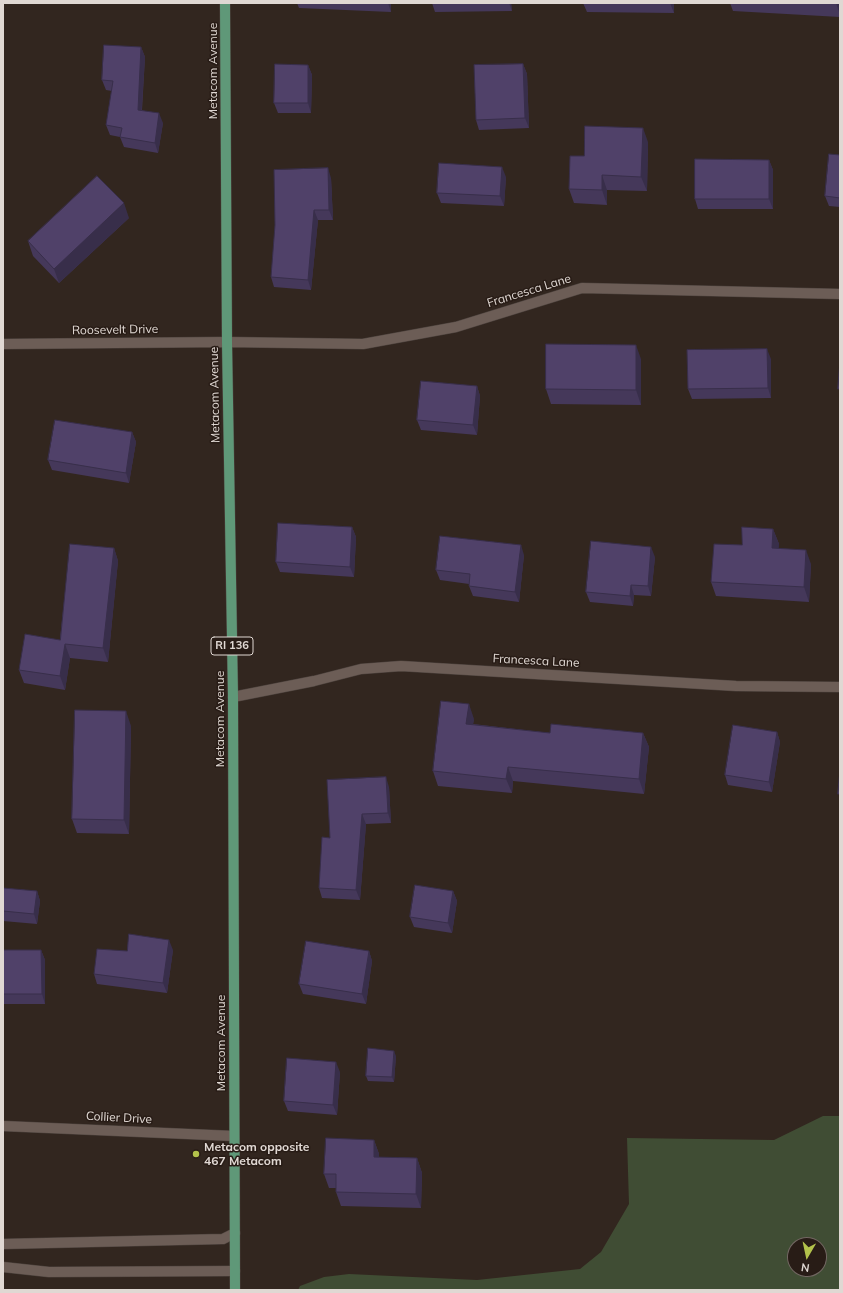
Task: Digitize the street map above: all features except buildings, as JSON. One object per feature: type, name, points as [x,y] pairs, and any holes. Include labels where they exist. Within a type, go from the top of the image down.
[{"type":"main road","name":"Metacom Avenue","points":[[225,3],[227,342],[233,697],[234,1290]]},
{"type":"street","name":"Francesca Lane","points":[[227,342],[363,344],[456,327],[582,288],[840,294]]},
{"type":"street","name":"Roosevelt Drive","points":[[3,344],[227,342]]},
{"type":"street","name":"Francesca Lane","points":[[233,697],[314,681],[361,669],[401,666],[736,686],[840,687]]},
{"type":"street","name":"Collier Drive","points":[[3,1126],[234,1136]]},
{"type":"street","points":[[3,1244],[223,1239],[235,1233]]},
{"type":"street","points":[[3,1267],[49,1272],[235,1271]]},
{"type":"green space","points":[[823,1116],[840,1116],[840,1290],[298,1290],[300,1286],[324,1277],[349,1274],[477,1280],[580,1269],[601,1252],[629,1204],[627,1138],[774,1140]]},
{"type":"place","name":"Metacom opposite 467 Metacom","points":[[196,1154]]}]
